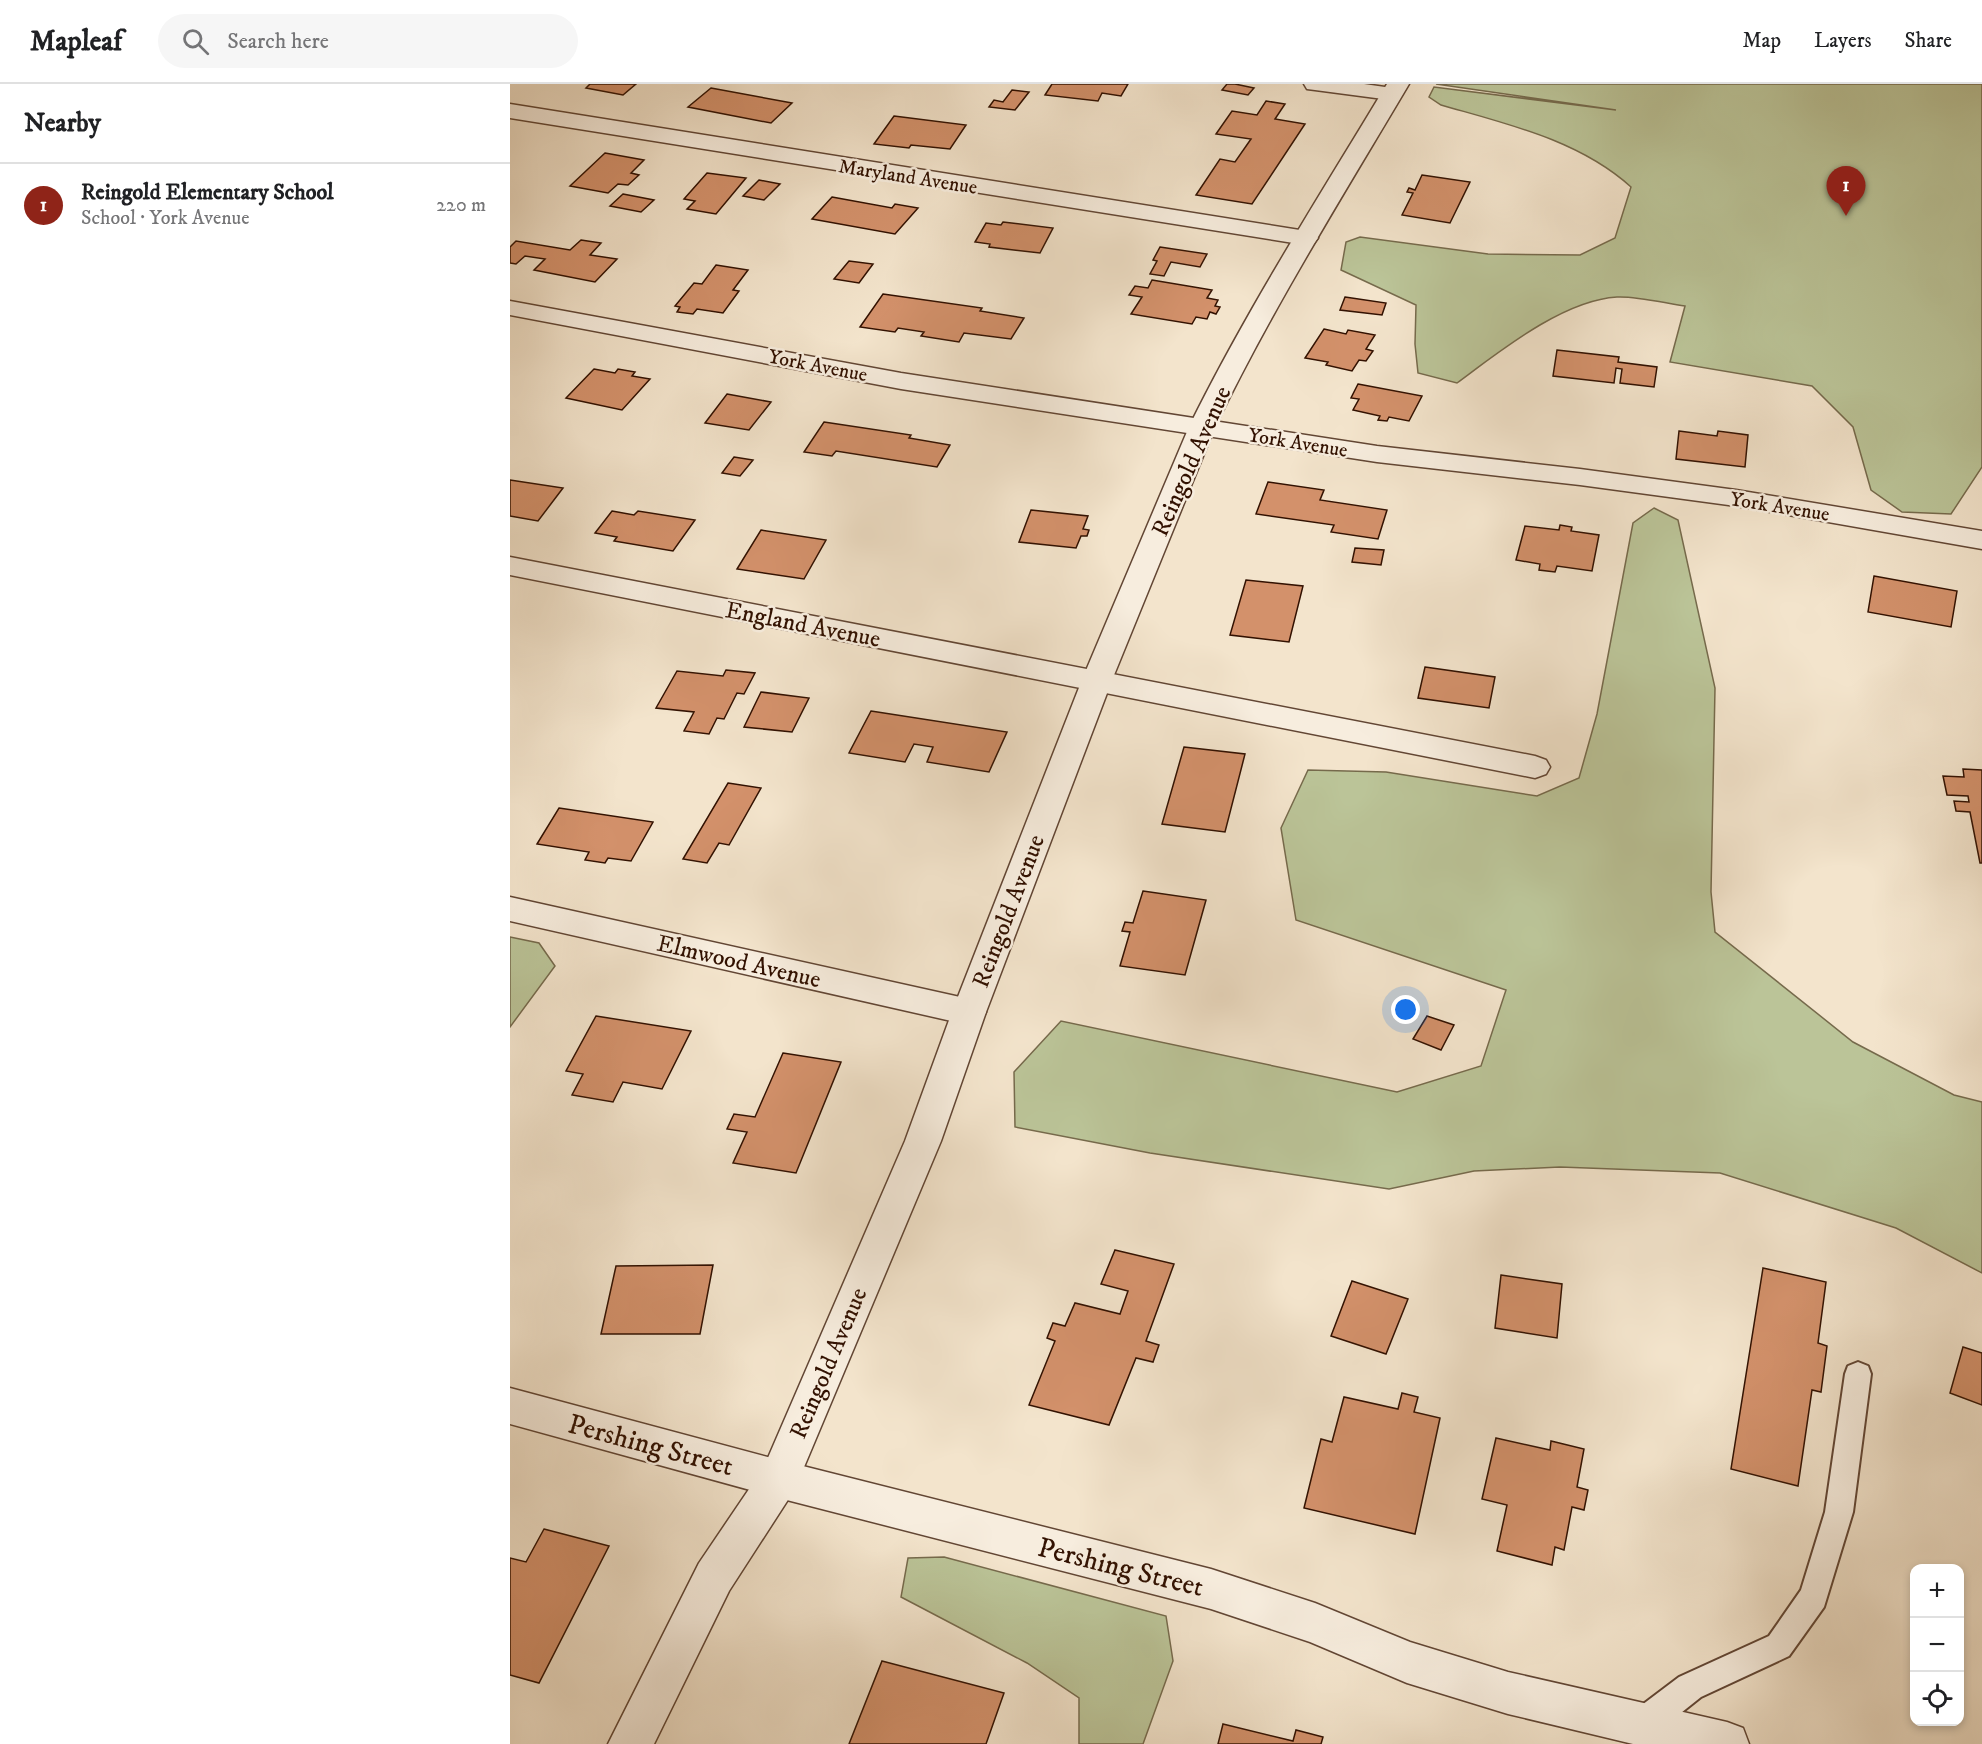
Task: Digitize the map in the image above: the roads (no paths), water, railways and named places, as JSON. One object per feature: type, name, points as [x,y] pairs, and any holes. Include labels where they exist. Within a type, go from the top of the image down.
[{"type":"street","points":[[1315,84],[1395,89]]},
{"type":"street","name":"Reingold Avenue","points":[[630,1744],[714,1577],[779,1479],[923,1141],[969,1012],[1097,680],[1202,427],[1218,394],[1306,238],[1395,89]]},
{"type":"street","name":"Maryland Avenue","points":[[510,111],[1306,238]]},
{"type":"street","name":"York Avenue","points":[[510,308],[902,381],[1377,454],[1673,489],[1982,540]]},
{"type":"street","name":"England Avenue","points":[[510,566],[1535,767]]},
{"type":"street","name":"Elmwood Avenue","points":[[510,909],[969,1012]]},
{"type":"street","name":"Pershing Street","points":[[510,1406],[779,1479],[1211,1589],[1315,1623],[1407,1662],[1508,1693],[1727,1744]]},
{"type":"lane","points":[[1641,1725],[1690,1687],[1779,1646],[1814,1597],[1839,1512],[1858,1374]]},
{"type":"place","name":"Reingold Elementary School","points":[[1846,216]]}]
